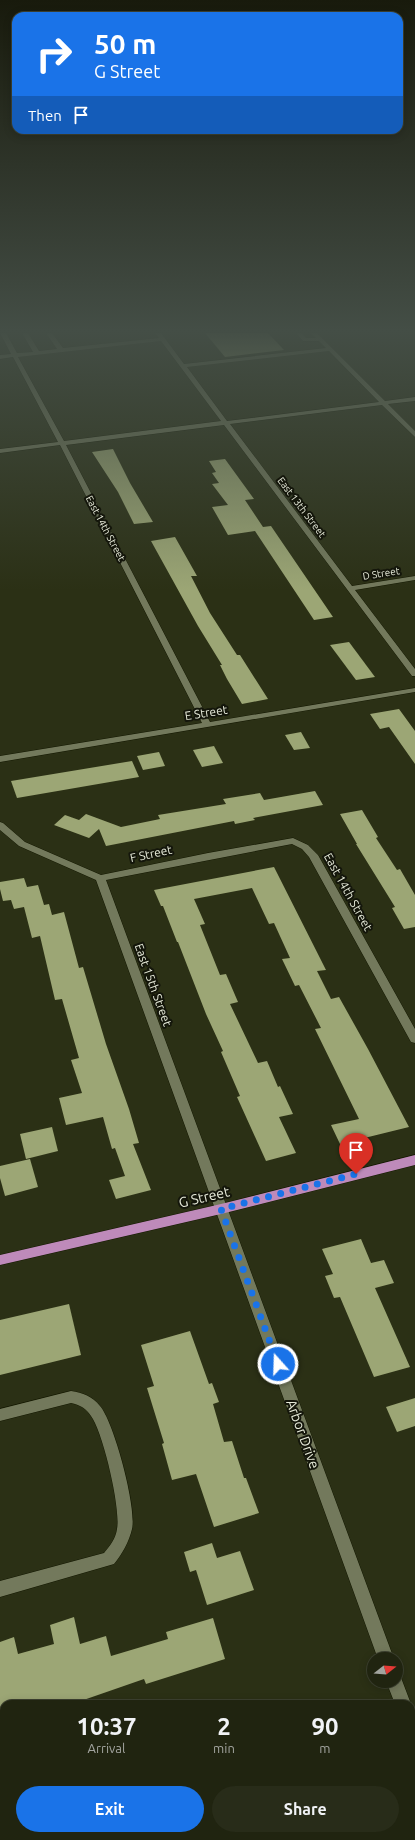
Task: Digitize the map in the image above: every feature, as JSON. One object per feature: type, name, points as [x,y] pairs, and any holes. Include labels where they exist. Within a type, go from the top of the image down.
[{"type":"main road","name":"G Street","points":[[0,1260],[221,1209],[415,1160]]},
{"type":"street","name":"East 14th Street","points":[[48,419],[110,534],[207,724]]},
{"type":"street","name":"East 13th Street","points":[[223,419],[415,674]]},
{"type":"street","points":[[0,451],[259,419]]},
{"type":"street","points":[[399,419],[415,435]]},
{"type":"street","name":"D Street","points":[[351,588],[415,578]]},
{"type":"street","name":"E Street","points":[[0,759],[415,690]]},
{"type":"street","points":[[0,825],[22,844],[100,878]]},
{"type":"street","name":"East 14th Street","points":[[208,856],[292,841],[305,847],[313,855],[415,1039]]},
{"type":"street","name":"F Street","points":[[100,878],[208,856]]},
{"type":"street","name":"East 15th Street","points":[[100,878],[221,1209]]},
{"type":"street","name":"Arbor Drive","points":[[221,1209],[383,1652]]},
{"type":"street","points":[[0,1415],[71,1397],[85,1400],[96,1411],[106,1430],[123,1498],[125,1528],[117,1549],[109,1559],[0,1589]]},
{"type":"street","points":[[397,1688],[401,1700]]},
{"type":"building","points":[[113,449],[130,483],[153,522],[134,524],[118,492],[92,452]]},
{"type":"building","points":[[225,459],[254,499],[245,500],[263,527],[271,526],[333,617],[314,620],[255,531],[228,535],[212,507],[228,505],[212,484],[219,483],[212,473],[216,472],[209,461]]},
{"type":"building","points":[[175,537],[197,576],[191,576],[210,613],[237,655],[240,655],[268,699],[242,704],[227,679],[220,665],[222,665],[198,626],[151,541]]},
{"type":"building","points":[[349,642],[375,677],[356,680],[330,645]]},
{"type":"building","points":[[399,709],[415,731],[415,764],[389,727],[380,729],[370,714]]},
{"type":"building","points":[[301,732],[310,748],[294,750],[285,735]]},
{"type":"building","points":[[214,746],[223,763],[202,767],[193,750]]},
{"type":"building","points":[[159,752],[165,766],[143,770],[137,756]]},
{"type":"building","points":[[132,761],[139,777],[17,798],[11,781]]},
{"type":"building","points":[[315,791],[323,805],[253,818],[255,820],[235,824],[234,821],[106,846],[99,829],[89,838],[54,825],[65,815],[79,820],[86,814],[121,827],[160,819],[158,815],[226,804],[223,799],[260,793],[264,800]]},
{"type":"building","points":[[362,810],[378,837],[376,838],[397,870],[400,869],[415,895],[415,927],[404,929],[392,908],[395,907],[356,844],[340,814]]},
{"type":"building","points":[[274,867],[326,970],[317,971],[331,999],[339,997],[409,1127],[340,1144],[331,1125],[359,1119],[315,1029],[321,1028],[299,985],[295,986],[282,959],[290,958],[274,923],[269,924],[252,888],[194,899],[205,924],[200,925],[220,975],[226,974],[238,1002],[230,1004],[258,1063],[267,1061],[278,1087],[280,1086],[293,1114],[279,1117],[296,1153],[266,1161],[237,1097],[240,1096],[221,1052],[223,1051],[206,1014],[163,906],[161,906],[154,890]]},
{"type":"building","points":[[24,878],[27,887],[38,885],[44,905],[49,904],[52,915],[64,912],[79,968],[83,967],[106,1044],[129,1109],[139,1143],[133,1144],[151,1190],[116,1199],[109,1180],[125,1176],[115,1148],[112,1149],[103,1117],[66,1125],[59,1098],[82,1093],[71,1060],[79,1058],[62,999],[55,1000],[40,936],[32,938],[24,907],[14,909],[11,900],[3,901],[0,889],[0,882]]},
{"type":"building","points":[[52,1127],[58,1151],[26,1159],[20,1134]]},
{"type":"building","points":[[30,1159],[38,1187],[5,1196],[0,1178],[0,1166]]},
{"type":"building","points":[[361,1239],[371,1263],[384,1260],[394,1283],[375,1288],[410,1367],[374,1377],[340,1297],[334,1298],[325,1276],[333,1274],[322,1249]]},
{"type":"building","points":[[69,1304],[81,1355],[0,1375],[0,1320]]},
{"type":"building","points":[[190,1331],[209,1384],[212,1383],[219,1402],[213,1404],[224,1442],[232,1441],[244,1478],[246,1478],[259,1513],[214,1527],[196,1474],[172,1480],[162,1444],[164,1443],[147,1388],[154,1386],[141,1345]]},
{"type":"building","points":[[415,1398],[415,1426],[397,1432],[386,1407]]},
{"type":"building","points":[[212,1543],[217,1558],[240,1551],[254,1590],[207,1605],[196,1570],[190,1572],[184,1552]]},
{"type":"building","points":[[74,1617],[80,1644],[106,1636],[111,1656],[168,1639],[166,1632],[213,1618],[225,1659],[146,1684],[144,1679],[84,1700],[0,1700],[0,1642],[14,1637],[18,1654],[54,1644],[50,1625]]},
{"type":"route","points":[[278,1364],[221,1209],[356,1174]]}]
